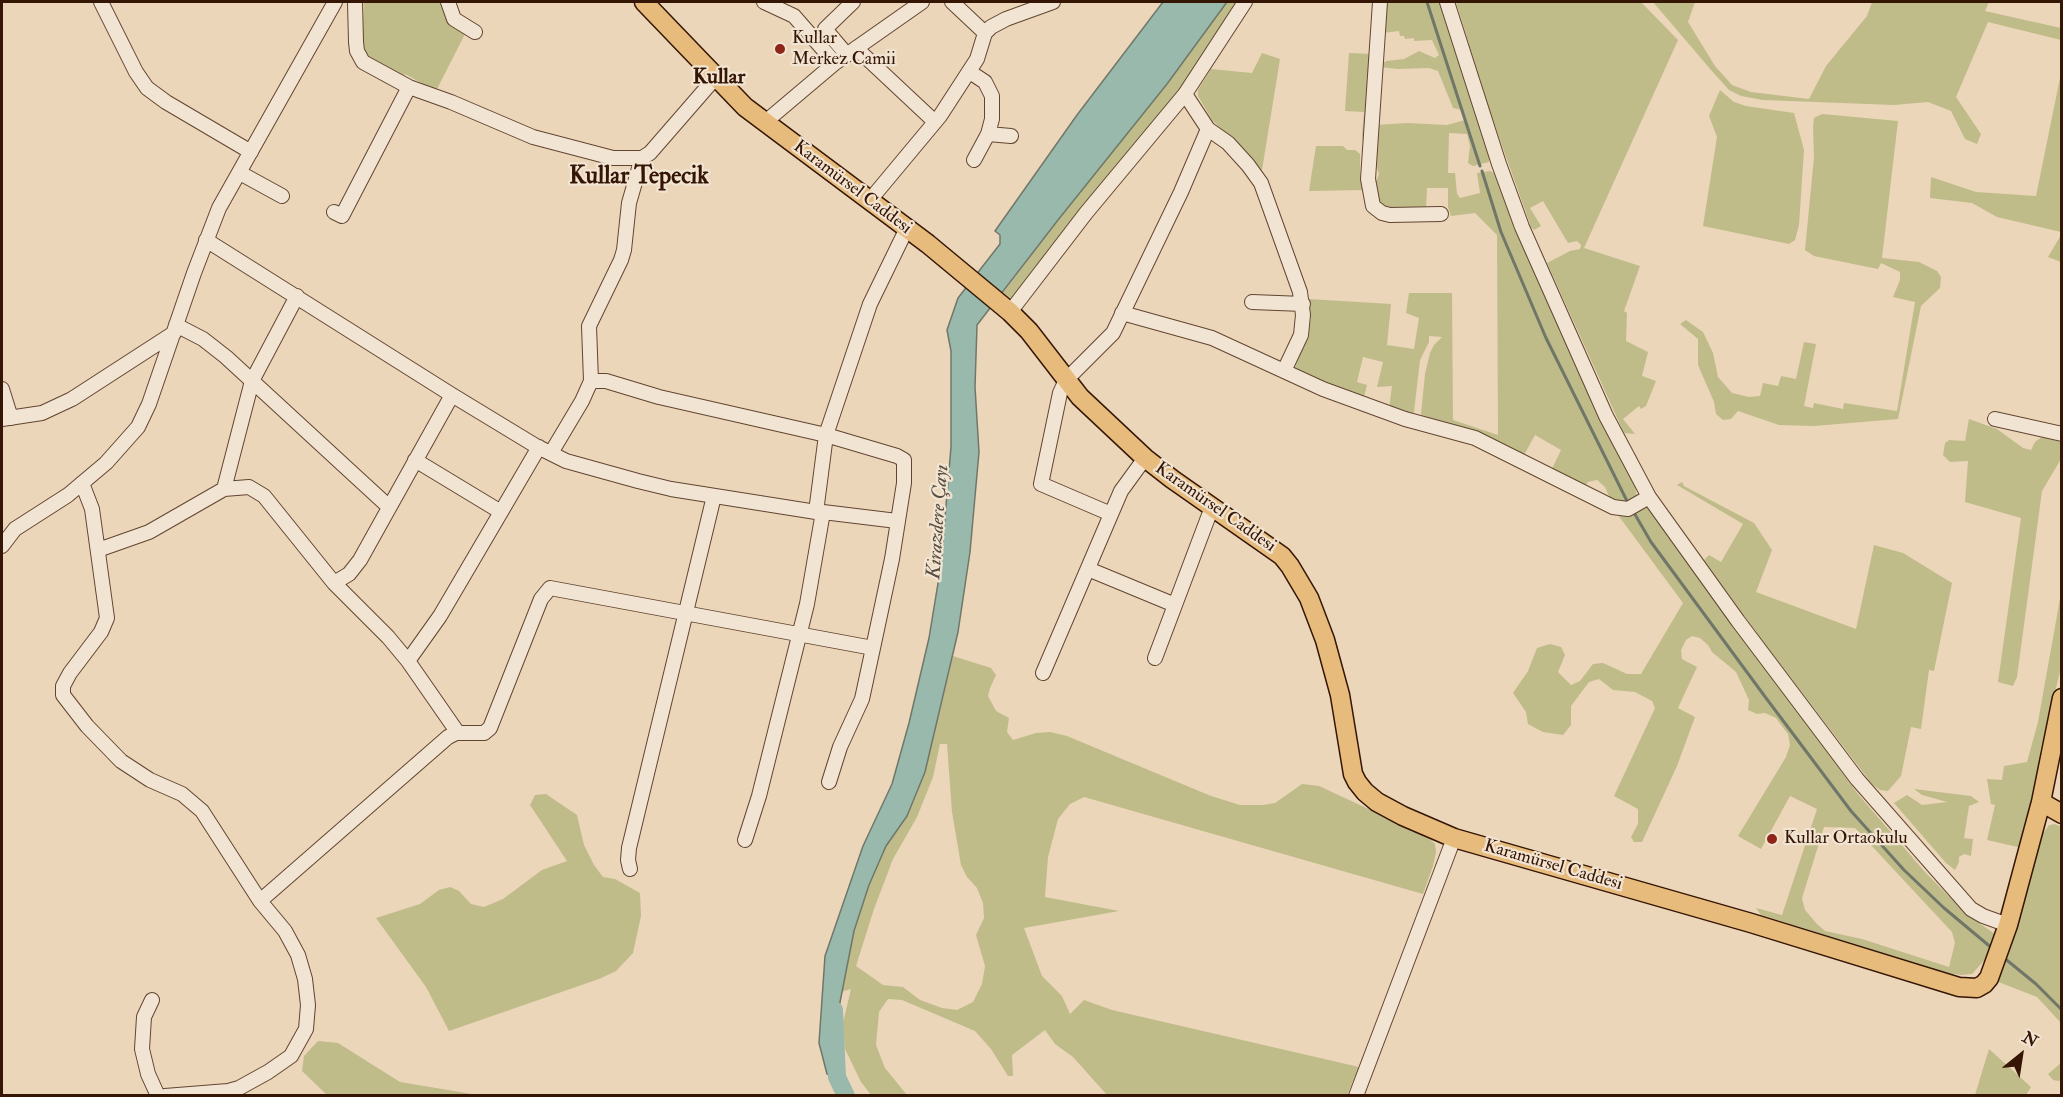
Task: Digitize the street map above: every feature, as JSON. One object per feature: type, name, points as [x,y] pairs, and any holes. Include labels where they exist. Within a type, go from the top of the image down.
[{"type":"main road","name":"Karamürsel Caddesi","points":[[644,2],[764,123],[907,228],[1010,312],[1029,331],[1066,380],[1095,412],[1145,458],[1282,556],[1301,584],[1317,617],[1335,673],[1353,774],[1357,782],[1377,802],[1423,826],[1454,838],[1750,922],[1959,987],[1977,988],[1984,984],[1995,965],[2007,931],[2041,802],[2061,698]]},
{"type":"main road","points":[[2041,802],[2061,814]]},
{"type":"street","points":[[101,2],[136,72],[147,88],[166,102],[251,152]]},
{"type":"street","points":[[2,546],[15,529],[68,495],[119,451],[138,427],[149,404],[219,208],[335,2]]},
{"type":"street","points":[[355,2],[356,42],[363,63],[410,87],[467,108],[533,137],[613,158],[642,158],[650,153],[716,77]]},
{"type":"street","points":[[448,2],[454,20],[475,32]]},
{"type":"street","points":[[764,2],[794,16],[935,122]]},
{"type":"street","points":[[846,55],[825,29],[853,2]]},
{"type":"street","points":[[764,123],[846,55],[922,2]]},
{"type":"street","points":[[952,2],[985,33]]},
{"type":"street","points":[[870,200],[935,122],[970,72],[981,50],[985,33],[1006,19],[1053,2]]},
{"type":"street","points":[[1010,312],[1086,213],[1185,94],[1245,2]]},
{"type":"street","points":[[1380,2],[1368,179],[1373,206],[1382,213],[1390,215],[1441,214]]},
{"type":"street","points":[[1447,2],[1499,164],[1522,227],[1606,416],[1639,503],[1857,779],[1971,909],[2007,931]]},
{"type":"street","points":[[970,72],[985,82],[992,96],[993,119],[974,160]]},
{"type":"street","points":[[334,212],[342,216],[410,87]]},
{"type":"street","points":[[1185,94],[1208,129],[1228,143],[1252,169],[1261,183],[1300,292],[1303,304],[1301,334],[1284,371]]},
{"type":"street","points":[[1111,514],[1041,484],[1057,403],[1066,380],[1109,338],[1181,192],[1208,129]]},
{"type":"street","points":[[988,134],[1011,136]]},
{"type":"street","points":[[408,661],[446,607],[501,512],[582,401],[591,381],[589,326],[621,260],[629,203],[642,158]]},
{"type":"street","points":[[240,173],[282,196]]},
{"type":"street","points":[[746,840],[800,636],[816,554],[826,435],[870,304],[907,228]]},
{"type":"street","points":[[206,240],[452,395],[566,461],[638,482],[714,496],[897,521]]},
{"type":"street","points":[[224,489],[252,381],[297,296]]},
{"type":"street","points":[[1252,302],[1303,304]]},
{"type":"street","points":[[1122,313],[1212,338],[1323,389],[1397,416],[1475,438],[1604,503],[1622,509],[1639,503]]},
{"type":"street","points":[[175,329],[203,339],[389,507]]},
{"type":"street","points":[[2,389],[6,418],[42,413],[72,399],[175,329]]},
{"type":"street","points":[[591,381],[614,382],[659,397],[826,435],[904,460],[904,483],[892,559],[865,688],[840,747],[829,782]]},
{"type":"street","points":[[334,583],[345,578],[354,569],[452,395]]},
{"type":"street","points":[[1995,419],[2061,434]]},
{"type":"street","points":[[1043,673],[1121,491],[1145,458]]},
{"type":"street","points":[[415,460],[501,512]]},
{"type":"street","points":[[82,483],[92,509],[107,618],[101,632],[65,681],[62,691],[64,699],[100,741],[121,761],[136,772],[182,794],[202,812],[260,901],[285,931],[302,968],[308,1005],[306,1029],[302,1038],[291,1056],[268,1072],[239,1088],[228,1091],[165,1095]]},
{"type":"street","points":[[98,549],[149,532],[224,489],[249,487],[264,496],[334,583],[388,637],[408,661],[458,733]]},
{"type":"street","points":[[630,869],[629,848],[714,496]]},
{"type":"street","points":[[1155,658],[1212,507]]},
{"type":"street","points":[[1088,569],[1175,605]]},
{"type":"street","points":[[260,901],[447,737],[458,733],[480,734],[490,728],[548,589],[554,588],[873,648]]},
{"type":"street","points":[[1356,1095],[1454,838]]},
{"type":"street","points":[[152,1000],[144,1019],[142,1048],[148,1074],[158,1095]]},
{"type":"shaded area","points":[[364,2],[445,2],[466,32],[436,91],[405,74],[403,78],[369,59],[362,49]]},
{"type":"shaded area","points":[[1163,2],[1227,2],[1167,84],[977,325],[975,387],[979,452],[970,552],[958,632],[925,772],[907,816],[886,846],[869,885],[854,931],[831,1048],[837,1077],[827,1074],[819,1043],[825,956],[863,846],[892,784],[929,638],[941,565],[951,447],[951,351],[947,330],[958,298],[1000,244],[1000,235],[995,231],[1077,115]]},
{"type":"shaded area","points":[[1227,2],[1237,2],[1188,79],[1013,300],[1003,293],[1167,84]]},
{"type":"shaded area","points":[[1384,2],[1440,2],[1490,155],[1489,162],[1473,166],[1468,163],[1470,146],[1467,134],[1449,133],[1448,173],[1455,173],[1457,194],[1460,198],[1480,193],[1477,173],[1490,171],[1494,173],[1601,422],[1635,486],[1637,498],[1629,504],[1611,501],[1605,487],[1597,480],[1588,482],[1585,486],[1551,471],[1561,450],[1535,435],[1523,457],[1429,421],[1421,414],[1425,374],[1430,353],[1442,337],[1429,336],[1429,342],[1420,360],[1414,412],[1409,416],[1389,409],[1392,386],[1377,387],[1383,362],[1363,357],[1357,382],[1367,385],[1364,397],[1294,371],[1309,329],[1311,318],[1309,299],[1391,304],[1387,345],[1414,349],[1419,318],[1406,313],[1409,293],[1452,293],[1453,420],[1498,435],[1497,235],[1475,213],[1451,216],[1448,207],[1448,188],[1427,188],[1426,210],[1385,208],[1376,203],[1375,184],[1379,174],[1374,158],[1376,125],[1407,123],[1447,125],[1465,120],[1462,110],[1453,108],[1438,71],[1429,68],[1380,67],[1382,63],[1404,59],[1419,51],[1435,58],[1439,55],[1432,40],[1405,39],[1404,36],[1400,36],[1399,31],[1383,33]]},
{"type":"shaded area","points":[[1456,2],[1641,2],[1678,40],[1584,248],[1640,266],[1624,311],[1627,313],[1626,341],[1648,352],[1642,376],[1656,381],[1646,406],[1641,409],[1639,406],[1623,419],[1635,434],[1624,433],[1547,263],[1570,251],[1580,249],[1581,245],[1577,241],[1568,243],[1543,201],[1530,208],[1541,226],[1534,230],[1531,227],[1488,106]]},
{"type":"shaded area","points":[[1653,2],[1695,2],[1688,22],[1715,66],[1732,85],[1751,92],[1809,99],[1826,66],[1867,16],[1872,2],[1989,2],[1985,11],[2061,28],[2061,40],[1988,22],[1956,97],[1981,134],[1977,144],[1965,139],[1951,111],[1928,102],[1894,105],[1763,100],[1741,96],[1729,90]]},
{"type":"shaded area","points":[[1262,53],[1280,59],[1262,170],[1212,120],[1198,96],[1198,90],[1211,69],[1252,73]]},
{"type":"shaded area","points":[[1349,53],[1373,54],[1366,142],[1363,143],[1364,112],[1345,111]]},
{"type":"shaded area","points":[[2061,73],[2061,232],[1997,217],[1972,203],[1930,198],[1931,177],[1976,192],[2036,196]]},
{"type":"shaded area","points":[[1720,90],[1734,102],[1746,106],[1794,113],[1804,150],[1799,225],[1795,240],[1789,244],[1703,226],[1717,137],[1709,116]]},
{"type":"shaded area","points":[[1822,114],[1898,121],[1882,258],[1919,262],[1937,271],[1941,277],[1940,288],[1921,306],[1898,419],[1814,426],[1779,425],[1738,411],[1731,419],[1723,420],[1716,414],[1714,402],[1698,365],[1698,339],[1680,324],[1686,320],[1703,332],[1713,353],[1718,377],[1732,393],[1749,397],[1760,396],[1763,383],[1778,386],[1781,376],[1796,379],[1804,342],[1816,344],[1804,406],[1813,408],[1814,403],[1843,409],[1844,403],[1897,411],[1915,302],[1893,297],[1900,280],[1900,272],[1881,263],[1878,269],[1814,256],[1805,250],[1814,157],[1814,118]]},
{"type":"shaded area","points":[[1316,146],[1343,146],[1347,150],[1355,150],[1360,154],[1360,180],[1364,190],[1309,191]]},
{"type":"shaded area","points":[[2061,235],[2061,262],[2048,257]]},
{"type":"shaded area","points":[[1969,419],[1997,429],[2023,448],[2031,450],[2035,442],[2042,437],[2061,442],[2061,459],[2042,491],[2017,677],[2013,686],[1998,682],[2021,518],[1965,502],[1968,461],[1950,462],[1943,455],[1945,443],[1949,440],[1965,441]]},
{"type":"shaded area","points":[[1682,482],[1684,486],[1754,523],[1772,550],[1756,592],[1856,629],[1874,545],[1903,553],[1952,583],[1934,671],[1929,670],[1921,729],[1911,727],[1901,776],[1888,791],[1880,790],[1872,784],[1764,643],[1704,560],[1709,555],[1721,562],[1743,524],[1677,485]]},
{"type":"shaded area","points":[[1646,505],[1858,794],[1924,871],[1967,915],[1998,936],[1990,954],[1972,974],[1947,973],[1761,915],[1756,908],[1782,915],[1817,809],[1790,796],[1761,849],[1738,836],[1786,757],[1790,745],[1788,734],[1776,718],[1748,710],[1749,700],[1736,672],[1712,652],[1700,638],[1692,636],[1686,640],[1681,650],[1682,659],[1697,667],[1678,708],[1695,717],[1677,766],[1642,842],[1634,842],[1631,837],[1638,824],[1638,809],[1614,796],[1655,708],[1652,701],[1635,692],[1613,690],[1599,679],[1589,682],[1571,706],[1571,725],[1563,735],[1543,732],[1528,724],[1526,712],[1513,693],[1528,671],[1537,648],[1550,644],[1561,647],[1565,655],[1558,672],[1571,685],[1580,681],[1593,664],[1603,663],[1627,674],[1641,674],[1683,603],[1618,515],[1629,514]],"holes":[[[1824,827],[1855,828],[1952,932],[1955,943],[1949,967],[1862,939],[1825,931],[1805,910],[1802,898]]]},
{"type":"shaded area","points":[[2061,593],[2061,668],[2040,752],[2038,784],[2022,848],[1987,840],[1995,805],[1991,804],[1987,779],[2002,780],[2004,766],[2027,762],[2038,722]]},
{"type":"shaded area","points":[[953,656],[991,668],[996,675],[988,696],[996,711],[1009,718],[1007,732],[1013,740],[1036,733],[1050,732],[1067,736],[1211,796],[1240,805],[1275,803],[1302,784],[1319,786],[1427,836],[1435,844],[1436,852],[1423,894],[1084,797],[1070,804],[1058,819],[1048,857],[1045,897],[1119,911],[1024,928],[1042,976],[1062,996],[1070,1014],[1084,1000],[1112,1010],[1359,1067],[1347,1095],[1107,1095],[1073,1057],[1055,1044],[1045,1030],[1012,1055],[1013,1076],[1008,1076],[991,1049],[975,1031],[902,1000],[888,999],[879,1012],[876,1045],[885,1068],[907,1095],[871,1095],[861,1082],[845,1049],[843,1023],[851,989],[841,992],[854,932],[869,885],[886,846],[907,816],[925,772]],"holes":[[[940,744],[947,744],[952,812],[961,865],[967,877],[977,888],[983,903],[984,918],[976,935],[985,966],[982,984],[973,1002],[957,1010],[942,1008],[920,1000],[903,987],[883,985],[856,966],[893,859],[917,817],[933,777]]]},
{"type":"shaded area","points":[[1914,789],[1971,796],[1979,802],[1969,806],[1964,838],[1973,839],[1971,856],[1964,854],[1959,857],[1955,870],[1946,863],[1894,803],[1907,795],[1922,805],[1947,802],[1922,795]]},
{"type":"shaded area","points":[[546,794],[577,815],[584,845],[603,877],[615,879],[640,893],[641,916],[633,953],[616,971],[599,979],[449,1031],[426,987],[376,918],[420,904],[439,890],[450,887],[459,891],[471,904],[484,907],[503,899],[542,870],[567,861],[530,805],[535,795]]},
{"type":"shaded area","points":[[2055,824],[2061,827],[2061,1023],[2037,997],[1996,981],[2042,835],[2049,825]]},
{"type":"shaded area","points":[[318,1041],[338,1043],[400,1082],[478,1095],[327,1095],[302,1071],[304,1056]]},
{"type":"shaded area","points":[[1989,1049],[2031,1087],[2026,1095],[1975,1095]]},
{"type":"shaded area","points":[[2061,1063],[2061,1080],[2053,1080],[2048,1074]]},
{"type":"waterway","points":[[1427,2],[1480,166]]},
{"type":"waterway","points":[[1482,171],[1501,232],[1546,338],[1628,503]]},
{"type":"waterway","points":[[1633,511],[1651,542],[1851,811],[1904,870],[1944,908],[1993,949]]},
{"type":"waterway","points":[[2003,957],[2036,984],[2062,1010]]},
{"type":"waterway","name":"Kirazdere Çayı","points":[[834,1010],[837,1077],[846,1096]]},
{"type":"place","name":"Kullar Merkez Camii","points":[[780,49]]},
{"type":"place","name":"Kullar Ortaokulu","points":[[1772,839]]},
{"type":"district","name":"Kullar","points":[[719,78]]},
{"type":"district","name":"Kullar Tepecik","points":[[639,178]]}]
